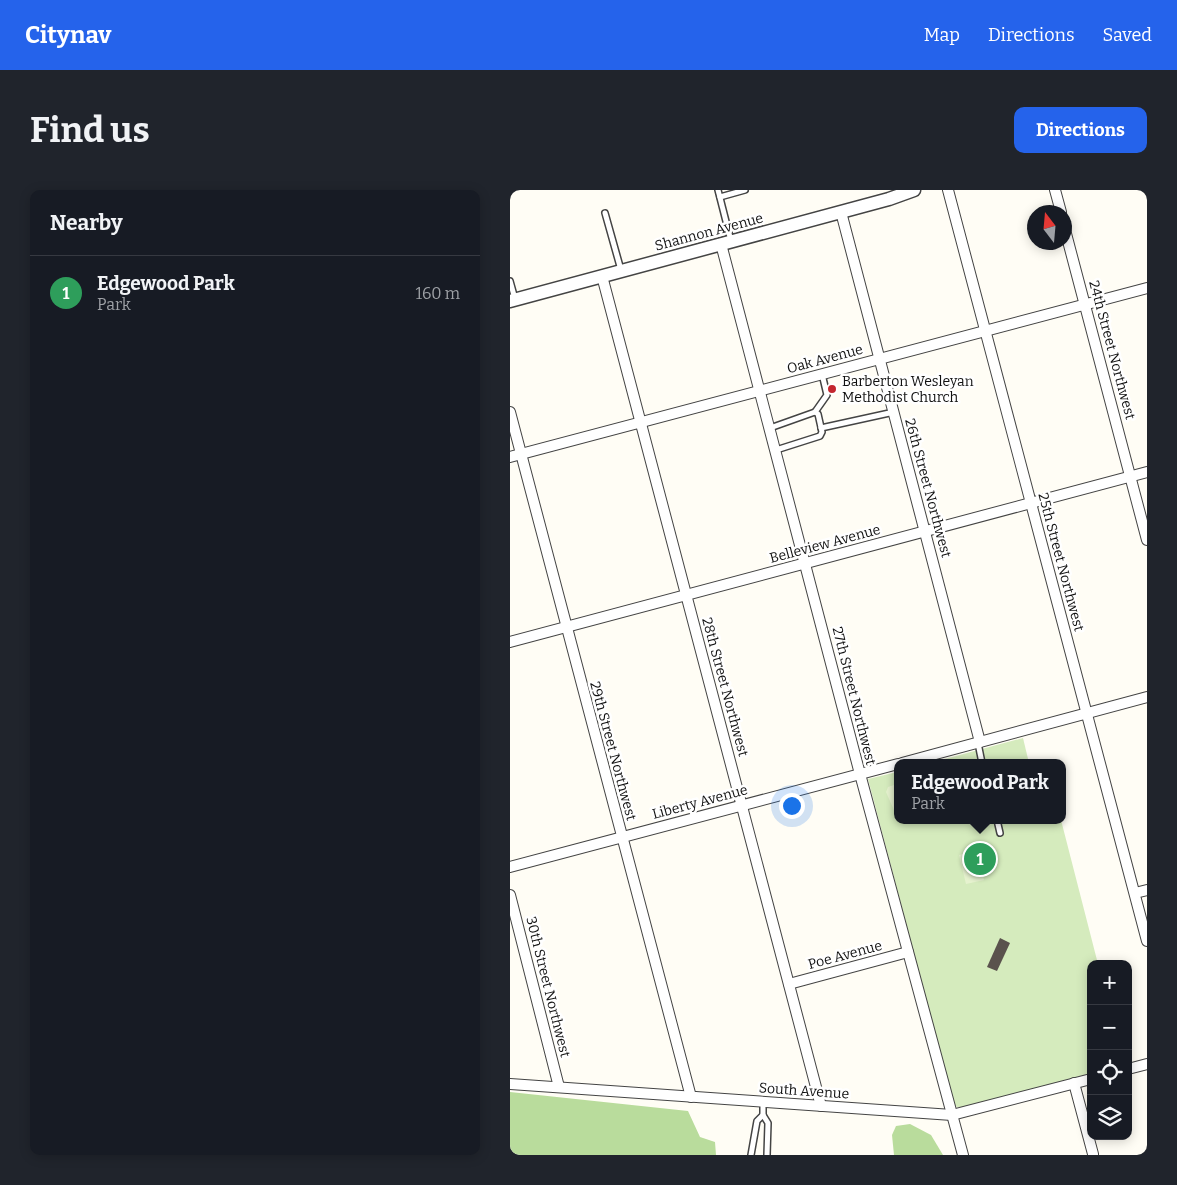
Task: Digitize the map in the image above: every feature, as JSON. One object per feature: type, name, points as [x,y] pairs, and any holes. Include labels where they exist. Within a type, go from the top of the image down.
[{"type":"street","name":"Shannon Avenue","points":[[513,300],[841,212],[914,190]]},
{"type":"street","name":"25th Street Northwest","points":[[948,190],[1147,941]]},
{"type":"street","points":[[1055,190],[1059,205]]},
{"type":"street","name":"26th Street Northwest","points":[[841,212],[979,742]]},
{"type":"street","name":"27th Street Northwest","points":[[726,243],[760,390],[860,774],[963,1155]]},
{"type":"street","name":"24th Street Northwest","points":[[1070,250],[1147,540]]},
{"type":"street","name":"28th Street Northwest","points":[[602,276],[821,1106]]},
{"type":"street","name":"Oak Avenue","points":[[510,457],[1147,288]]},
{"type":"street","name":"29th Street Northwest","points":[[510,412],[691,1097]]},
{"type":"street","name":"Belleview Avenue","points":[[510,642],[1147,472]]},
{"type":"street","points":[[917,759],[1147,697]]},
{"type":"street","name":"Liberty Avenue","points":[[510,867],[894,765]]},
{"type":"street","points":[[1134,893],[1147,890]]},
{"type":"street","name":"30th Street Northwest","points":[[510,895],[560,1087]]},
{"type":"street","name":"Poe Avenue","points":[[789,984],[908,952]]},
{"type":"street","points":[[1132,1068],[1147,1064]]},
{"type":"street","name":"South Avenue","points":[[510,1084],[952,1116],[1087,1080]]},
{"type":"street","points":[[1074,1084],[1092,1154]]},
{"type":"lane","points":[[718,190],[726,243]]},
{"type":"lane","points":[[720,197],[745,190]]},
{"type":"lane","points":[[606,213],[621,271]]},
{"type":"lane","points":[[510,281],[513,300]]},
{"type":"lane","points":[[770,428],[815,412],[827,395],[822,374]]},
{"type":"lane","points":[[776,450],[820,436],[822,432],[818,414],[815,412]]},
{"type":"lane","points":[[821,428],[894,412]]},
{"type":"lane","points":[[979,742],[981,759]]},
{"type":"lane","points":[[998,824],[1000,833]]},
{"type":"lane","points":[[763,1102],[763,1115],[768,1123],[767,1155]]},
{"type":"lane","points":[[751,1155],[757,1120],[763,1115]]},
{"type":"green space","points":[[1023,738],[1028,759],[945,759]]},
{"type":"green space","points":[[894,773],[894,824],[1062,824],[1097,960],[1087,960],[1087,1074],[968,1107],[957,1107],[954,1105],[868,779]]},
{"type":"green space","points":[[894,785],[894,810],[886,792],[888,787]]},
{"type":"green space","points":[[977,851],[984,880],[966,884],[959,855]]},
{"type":"green space","points":[[510,1092],[688,1111],[700,1137],[715,1142],[716,1155],[510,1155]]},
{"type":"green space","points":[[910,1124],[931,1135],[943,1155],[894,1155],[892,1135],[896,1126]]},
{"type":"building","points":[[1000,938],[1010,943],[997,971],[987,967]]},
{"type":"place","name":"Barberton Wesleyan Methodist Church","points":[[832,389]]},
{"type":"place","name":"Edgewood Park","points":[[980,859]]}]
